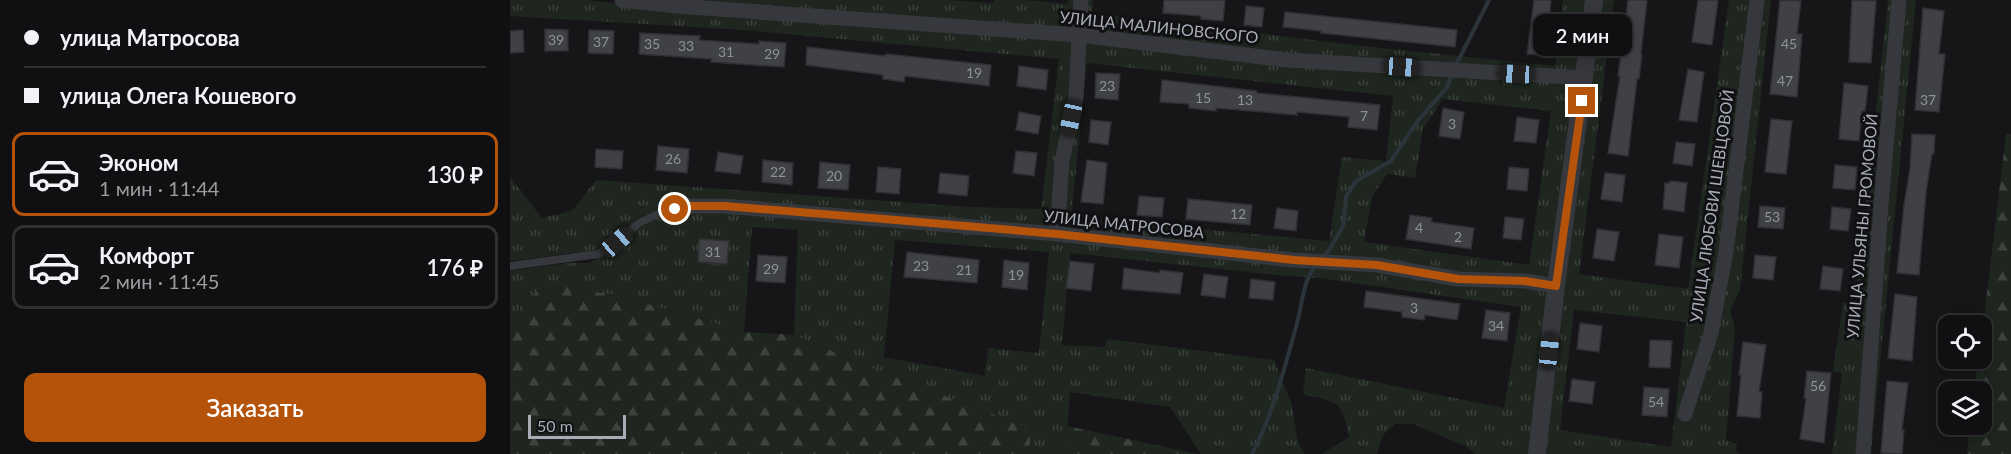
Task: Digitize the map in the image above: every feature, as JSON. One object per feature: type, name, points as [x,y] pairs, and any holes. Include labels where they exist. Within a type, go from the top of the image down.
[{"type":"street","name":"УЛИЦА МАЛИНОВСКОГО","points":[[621,0],[688,7],[1078,35],[1288,60],[1585,78]]},
{"type":"street","points":[[1057,234],[1062,160],[1076,97],[1081,0]]},
{"type":"street","points":[[1537,454],[1556,286],[1594,0]]},
{"type":"street","name":"УЛИЦА ЛЮБОВИ ШЕВЦОВОЙ","points":[[1685,414],[1711,333],[1726,252],[1757,0]]},
{"type":"street","name":"УЛИЦА УЛЬЯНЫ ГРОМОВОЙ","points":[[1863,454],[1899,0]]},
{"type":"street","name":"УЛИЦА МАТРОСОВА","points":[[687,206],[724,206],[1057,234],[1294,260],[1377,265],[1458,279],[1525,281],[1556,286]]},
{"type":"lane","points":[[510,266],[597,254],[617,242],[639,223],[662,212],[687,206]]},
{"type":"green space","points":[[510,0],[585,0],[676,10],[1071,39],[1074,43],[1072,98],[1050,229],[688,201],[661,208],[637,219],[614,239],[595,250],[510,261],[510,177],[542,218],[572,211],[596,180],[971,207],[1041,209],[1059,59],[744,30],[510,16]]},
{"type":"green space","points":[[650,0],[945,0],[993,3],[995,0],[1026,0],[1067,4],[1068,0],[1077,0],[1075,28]]},
{"type":"green space","points":[[1084,0],[1093,0],[1092,13],[1353,45],[1555,66],[1563,0],[1588,0],[1579,69],[1573,72],[1289,57],[1084,32]]},
{"type":"green space","points":[[1602,0],[1614,0],[1579,274],[1688,289],[1729,0],[1752,0],[1718,333],[1761,0],[1771,0],[1740,290],[1730,310],[1735,329],[1726,440],[1737,444],[1736,452],[1741,454],[1543,454]],"holes":[[[1574,310],[1686,322],[1671,447],[1560,430]]]},
{"type":"green space","points":[[1888,0],[1894,0],[1857,454],[1832,454],[1842,373],[1833,371],[1843,303],[1855,303]]},
{"type":"green space","points":[[1905,0],[1916,0],[1871,454],[1869,454]]},
{"type":"green space","points":[[1081,41],[1573,81],[1577,85],[1553,278],[1458,276],[1062,231]],"holes":[[[1087,63],[1393,96],[1386,161],[1342,157],[1329,241],[1071,217]],[[1443,99],[1551,111],[1529,265],[1364,242],[1372,197],[1387,174],[1415,178],[1423,129]]]},
{"type":"green space","points":[[2006,134],[2011,134],[2011,454],[1967,454],[1969,435],[1992,435],[1992,381],[1975,381],[1977,369],[1992,369],[1992,315],[1984,315]]},
{"type":"green space","points":[[687,211],[897,224],[1539,289],[1549,298],[1531,454],[1475,454],[1465,446],[1414,424],[1395,424],[1383,435],[1377,454],[1322,454],[1349,437],[1341,409],[1324,399],[1303,394],[1306,368],[1504,408],[1521,307],[1319,278],[1070,253],[1062,345],[1105,347],[1107,339],[1274,360],[1292,405],[1298,443],[1305,454],[1201,454],[1170,407],[1070,392],[1066,454],[1029,454],[1031,429],[867,366],[794,335],[798,230],[752,227],[744,332],[617,295],[540,287],[519,312],[510,308],[510,271],[567,263],[590,263],[621,244],[642,226],[661,217]],"holes":[[[895,240],[1049,252],[1039,353],[988,348],[985,376],[884,357]]]},
{"type":"green space","points":[[572,275],[588,291],[617,295],[744,332],[794,335],[867,366],[1031,429],[1029,454],[510,454],[510,308],[519,312],[540,287]]},
{"type":"green space","points":[[1067,426],[1198,454],[1066,454]]},
{"type":"building","points":[[1164,0],[1225,0],[1223,21],[1201,19],[1201,16],[1163,13]]},
{"type":"building","points":[[1534,0],[1551,0],[1546,55],[1527,54]]},
{"type":"building","points":[[1628,0],[1647,0],[1628,156],[1608,153],[1620,76],[1618,76]]},
{"type":"building","points":[[1698,0],[1718,0],[1712,45],[1692,42]]},
{"type":"building","points":[[1780,0],[1801,1],[1797,34],[1802,34],[1797,97],[1770,94]]},
{"type":"building","points":[[1852,0],[1876,1],[1871,63],[1849,62]]},
{"type":"building","points":[[1246,6],[1264,8],[1262,27],[1244,25]]},
{"type":"building","points":[[1923,8],[1944,11],[1939,54],[1945,54],[1939,112],[1915,110]]},
{"type":"building","points":[[1285,12],[1457,30],[1455,47],[1283,27]]},
{"type":"building","points":[[545,29],[568,30],[568,51],[545,51]]},
{"type":"building","points":[[523,30],[524,52],[510,53],[510,31]]},
{"type":"building","points":[[589,30],[614,31],[613,54],[588,53]]},
{"type":"building","points":[[640,33],[700,36],[699,40],[759,44],[759,41],[786,43],[784,67],[639,54]]},
{"type":"building","points":[[807,47],[991,65],[989,86],[905,76],[904,82],[883,79],[883,75],[806,65]]},
{"type":"building","points":[[1019,66],[1048,70],[1046,90],[1017,86]]},
{"type":"building","points":[[1688,69],[1704,72],[1697,122],[1679,120]]},
{"type":"building","points":[[1096,73],[1120,74],[1118,100],[1095,98]]},
{"type":"building","points":[[1162,80],[1257,91],[1257,93],[1380,105],[1377,130],[1348,127],[1349,117],[1216,108],[1216,111],[1189,108],[1189,104],[1160,102]]},
{"type":"building","points":[[1844,83],[1868,86],[1865,111],[1862,111],[1859,141],[1839,139]]},
{"type":"building","points":[[1443,108],[1464,112],[1460,139],[1439,136]]},
{"type":"building","points":[[1019,112],[1041,116],[1038,134],[1016,130]]},
{"type":"building","points":[[1517,117],[1539,120],[1536,143],[1514,141]]},
{"type":"building","points":[[1771,119],[1792,121],[1786,174],[1765,172]]},
{"type":"building","points":[[1091,120],[1111,122],[1108,145],[1089,142]]},
{"type":"building","points":[[1912,134],[1935,135],[1934,154],[1932,154],[1926,192],[1919,275],[1897,273]]},
{"type":"building","points":[[1676,142],[1695,144],[1692,166],[1673,163]]},
{"type":"building","points":[[658,146],[689,149],[687,173],[656,170]]},
{"type":"building","points":[[596,149],[623,151],[622,169],[595,167]]},
{"type":"building","points":[[1016,151],[1037,153],[1034,176],[1013,173]]},
{"type":"building","points":[[718,152],[743,156],[740,174],[715,171]]},
{"type":"building","points":[[763,160],[793,163],[792,185],[762,182]]},
{"type":"building","points":[[1087,160],[1107,163],[1103,204],[1081,202]]},
{"type":"building","points":[[820,162],[850,165],[848,190],[818,188]]},
{"type":"building","points":[[1835,165],[1857,167],[1855,190],[1833,188]]},
{"type":"building","points":[[878,167],[901,169],[899,194],[876,192]]},
{"type":"building","points":[[1509,167],[1529,169],[1527,191],[1507,189]]},
{"type":"building","points":[[940,173],[969,176],[967,196],[938,193]]},
{"type":"building","points":[[1605,173],[1625,175],[1622,202],[1601,199]]},
{"type":"building","points":[[1670,181],[1687,183],[1684,212],[1663,209],[1665,183],[1670,183]]},
{"type":"building","points":[[1139,196],[1164,198],[1162,217],[1137,215]]},
{"type":"building","points":[[1188,199],[1252,205],[1250,225],[1186,219]]},
{"type":"building","points":[[1760,206],[1785,208],[1783,229],[1758,227]]},
{"type":"building","points":[[1832,207],[1851,209],[1848,231],[1830,229]]},
{"type":"building","points":[[1277,208],[1298,211],[1296,231],[1274,228]]},
{"type":"building","points":[[1410,215],[1432,218],[1431,222],[1474,228],[1471,249],[1406,239]]},
{"type":"building","points":[[1505,217],[1524,219],[1521,240],[1503,238]]},
{"type":"building","points":[[1597,229],[1619,232],[1614,261],[1593,258]]},
{"type":"building","points":[[1659,234],[1683,237],[1679,268],[1655,265]]},
{"type":"building","points":[[699,239],[729,241],[727,264],[698,262]]},
{"type":"building","points":[[907,252],[979,260],[977,283],[904,277]]},
{"type":"building","points":[[758,255],[787,257],[785,283],[756,281]]},
{"type":"building","points":[[1755,255],[1776,257],[1773,280],[1753,278]]},
{"type":"building","points":[[1004,260],[1029,263],[1027,290],[1002,287]]},
{"type":"building","points":[[1070,261],[1094,264],[1091,291],[1066,288]]},
{"type":"building","points":[[1823,266],[1843,269],[1840,291],[1820,289]]},
{"type":"building","points":[[1124,268],[1160,273],[1160,270],[1183,273],[1180,294],[1122,289]]},
{"type":"building","points":[[1204,274],[1228,277],[1225,298],[1201,295]]},
{"type":"building","points":[[1251,279],[1275,282],[1273,300],[1249,298]]},
{"type":"building","points":[[1366,291],[1460,304],[1457,320],[1425,315],[1424,320],[1402,317],[1402,312],[1364,307]]},
{"type":"building","points":[[1895,294],[1917,297],[1912,361],[1888,358]]},
{"type":"building","points":[[1486,310],[1510,313],[1507,341],[1482,338]]},
{"type":"building","points":[[1580,323],[1602,326],[1599,352],[1577,349]]},
{"type":"building","points":[[1650,340],[1672,341],[1670,368],[1649,367]]},
{"type":"building","points":[[1743,342],[1766,345],[1759,392],[1762,392],[1760,418],[1737,416]]},
{"type":"building","points":[[1807,371],[1831,373],[1824,443],[1800,439],[1806,399],[1804,398]]},
{"type":"building","points":[[1572,379],[1595,382],[1592,404],[1569,401]]},
{"type":"building","points":[[1887,381],[1908,383],[1902,430],[1904,430],[1902,454],[1881,453]]},
{"type":"building","points":[[1644,387],[1669,389],[1667,417],[1642,415]]},
{"type":"waterway","points":[[1455,67],[1489,0]]},
{"type":"waterway","points":[[1323,257],[1343,226],[1346,197],[1356,181],[1391,161],[1416,123],[1447,87],[1452,74]]},
{"type":"waterway","points":[[1252,454],[1272,408],[1296,327],[1305,287],[1316,265]]},
{"type":"route","points":[[675,209],[687,206],[724,206],[1057,234],[1294,260],[1377,265],[1458,279],[1525,281],[1556,286],[1582,101]]}]
